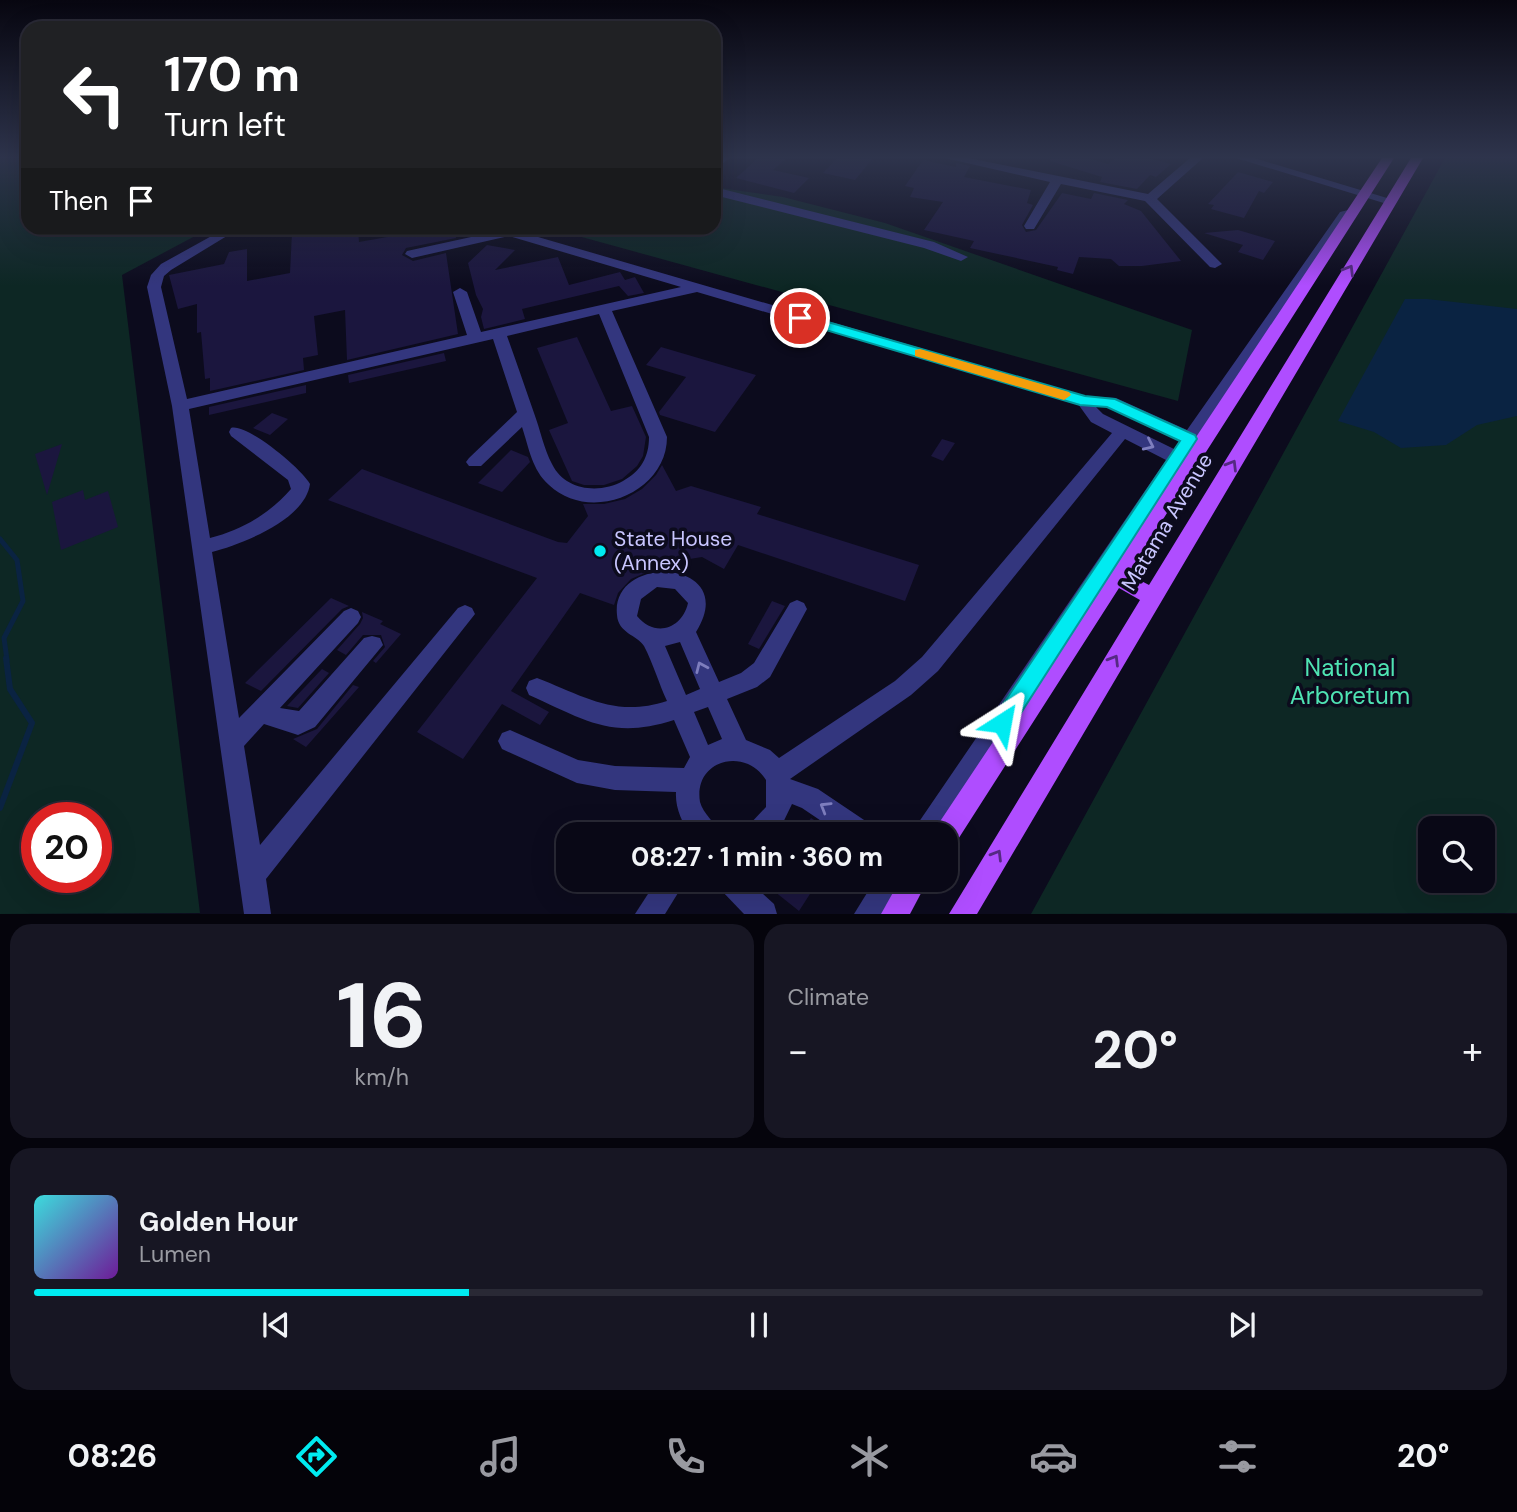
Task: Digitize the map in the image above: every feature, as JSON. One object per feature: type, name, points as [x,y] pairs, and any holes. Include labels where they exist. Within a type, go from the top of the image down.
[{"type":"main road","name":"Matama Avenue","points":[[955,822],[1360,201]]},
{"type":"main road","name":"Matama Avenue","points":[[962,914],[1391,201]]},
{"type":"main road","points":[[1116,577],[1152,597]]},
{"type":"main road","points":[[894,914],[908,892]]},
{"type":"street","points":[[754,201],[939,247],[961,257]]},
{"type":"street","points":[[1030,226],[1045,201]]},
{"type":"street","points":[[1152,201],[1215,264]]},
{"type":"street","points":[[932,822],[1010,712],[1177,458],[1343,215],[1352,213]]},
{"type":"street","points":[[222,235],[166,267],[158,275],[154,287],[180,407],[258,914]]},
{"type":"street","points":[[412,254],[498,235]]},
{"type":"street","points":[[522,235],[1085,401],[1110,402],[1190,439]]},
{"type":"street","points":[[180,407],[696,288]]},
{"type":"street","points":[[460,292],[476,339]]},
{"type":"street","points":[[499,334],[544,468],[555,482],[576,494],[619,491],[637,483],[649,470],[657,457],[658,437],[604,309]]},
{"type":"street","points":[[1085,401],[1087,408],[1097,418],[1177,458]]},
{"type":"street","points":[[475,462],[526,413]]},
{"type":"street","points":[[202,547],[252,532],[300,491],[301,484],[294,475],[237,432]]},
{"type":"street","points":[[778,781],[904,688],[930,664],[1122,432]]},
{"type":"street","points":[[656,579],[679,581],[695,594],[698,613],[685,630],[675,636],[651,638],[632,627],[626,608],[636,589],[656,579]]},
{"type":"street","points":[[537,688],[595,713],[620,719],[648,718],[749,680],[762,670],[797,609]]},
{"type":"street","points":[[252,875],[465,614]]},
{"type":"street","points":[[232,742],[351,617]]},
{"type":"street","points":[[685,630],[738,749]]},
{"type":"street","points":[[651,638],[679,708],[696,770]]},
{"type":"street","points":[[260,712],[298,723],[307,719],[372,645]]},
{"type":"street","points":[[510,741],[577,771],[615,778],[696,770]]},
{"type":"street","points":[[695,822],[686,799],[696,770],[713,753],[738,749],[753,752],[766,761],[778,781],[780,803],[770,822]]},
{"type":"street","points":[[778,781],[845,822]]},
{"type":"street","points":[[648,914],[665,892]]},
{"type":"street","points":[[741,892],[764,914]]},
{"type":"street","points":[[867,914],[883,892]]},
{"type":"green space","points":[[0,201],[21,201],[21,235],[197,235],[122,275],[200,913],[0,914]]},
{"type":"green space","points":[[721,201],[797,201],[885,223],[1192,330],[1178,401],[574,235],[721,235]]},
{"type":"green space","name":"National Arboretum","points":[[1422,201],[1517,201],[1517,913],[1031,914]]},
{"type":"water","points":[[1405,299],[1517,309],[1517,416],[1477,425],[1446,445],[1401,448],[1374,432],[1338,421]]},
{"type":"building","points":[[934,201],[1028,201],[1027,203],[1033,205],[1022,225],[1026,232],[1036,230],[1057,201],[1127,201],[1124,204],[1141,211],[1181,261],[1119,266],[1111,259],[1079,257],[1073,274],[1057,270],[1058,267],[970,248],[974,241],[924,230],[943,202]]},
{"type":"building","points":[[1211,201],[1254,201],[1244,218],[1211,209],[1214,205],[1208,204]]},
{"type":"building","points":[[1238,230],[1275,241],[1263,260],[1238,252],[1243,245],[1204,233]]},
{"type":"building","points":[[292,235],[358,235],[359,242],[398,235],[455,235],[456,238],[406,248],[402,255],[413,261],[446,253],[458,334],[347,360],[345,310],[314,316],[318,355],[303,358],[304,370],[210,391],[210,378],[205,379],[201,332],[197,333],[197,304],[178,309],[169,275],[224,264],[229,252],[247,249],[247,281],[290,273]]},
{"type":"building","points":[[487,245],[515,250],[495,270],[558,257],[569,285],[620,272],[625,280],[635,277],[644,293],[628,296],[619,286],[522,309],[525,319],[484,329],[481,317],[483,309],[476,295],[468,263]]},
{"type":"building","points":[[577,337],[611,411],[632,406],[646,437],[643,456],[637,466],[622,479],[604,485],[584,485],[572,481],[549,430],[568,423],[537,348]]},
{"type":"building","points":[[661,347],[756,375],[715,432],[660,415],[659,412],[686,377],[646,365]]},
{"type":"building","points":[[444,353],[446,361],[349,383],[348,375]]},
{"type":"building","points":[[306,385],[306,393],[209,415],[209,407]]},
{"type":"building","points":[[272,413],[288,419],[270,435],[253,428]]},
{"type":"building","points":[[942,439],[955,443],[943,461],[931,456]]},
{"type":"building","points":[[62,444],[47,495],[35,454]]},
{"type":"building","points":[[511,450],[528,457],[530,462],[502,492],[478,483]]},
{"type":"building","name":"State House (Annex)","points":[[662,465],[676,491],[691,486],[761,507],[757,514],[919,565],[905,601],[738,545],[724,569],[702,557],[671,562],[631,579],[618,593],[614,605],[580,593],[511,691],[549,712],[540,725],[502,704],[463,759],[417,732],[537,578],[328,500],[362,469],[558,542],[567,543],[588,516],[583,504],[604,504],[625,499],[642,489]]},
{"type":"building","points":[[83,490],[85,500],[108,491],[118,527],[61,550],[52,502]]},
{"type":"building","points":[[331,598],[349,606],[342,609],[261,691],[245,683]]},
{"type":"building","points":[[772,601],[785,606],[759,649],[748,644]]},
{"type":"building","points":[[362,612],[383,621],[380,624],[401,634],[376,663],[373,661],[385,647],[381,635],[363,635],[346,655],[337,650],[360,624]]},
{"type":"building","points":[[322,669],[329,673],[298,708],[287,706]]},
{"type":"building","points":[[353,685],[359,687],[306,747],[293,739],[317,729]]},
{"type":"building","points":[[775,892],[811,892],[799,911]]},
{"type":"waterway","points":[[0,539],[17,560],[23,601],[4,638],[7,660]]},
{"type":"waterway","points":[[0,808],[32,723],[10,689],[6,658]]},
{"type":"slow traffic","points":[[920,353],[1064,395]]},
{"type":"place","name":"State House (Annex)","points":[[600,551]]},
{"type":"route","points":[[800,318],[1085,401],[1110,402],[1190,439],[1110,564],[1002,723]]}]
